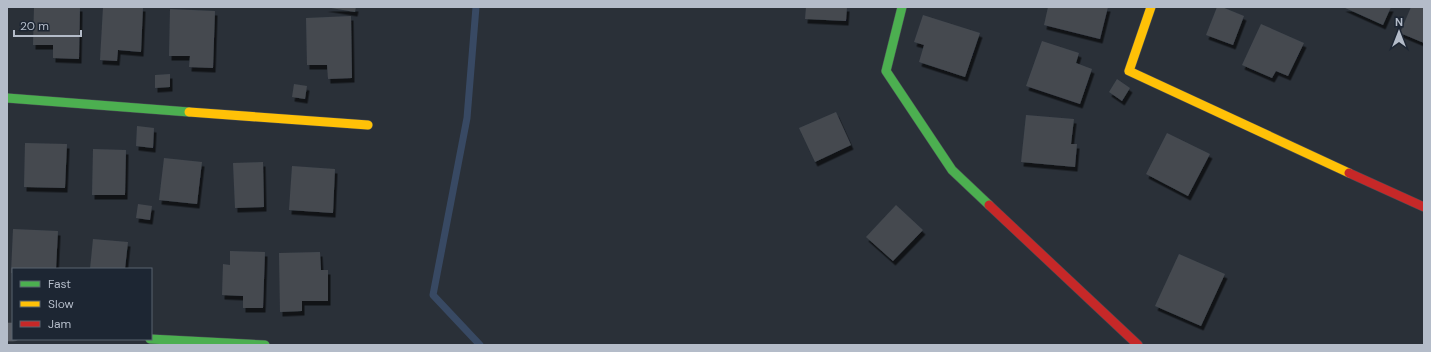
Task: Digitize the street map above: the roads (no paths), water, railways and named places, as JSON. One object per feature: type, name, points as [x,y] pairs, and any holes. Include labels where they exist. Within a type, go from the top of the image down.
[{"type":"street","points":[[902,7],[886,71],[952,170],[1138,345]]},
{"type":"street","points":[[1151,7],[1130,71],[1424,207]]},
{"type":"street","points":[[7,98],[368,125]]},
{"type":"street","points":[[152,339],[265,345]]},
{"type":"waterway","points":[[476,7],[467,118],[433,295],[480,345]]}]
